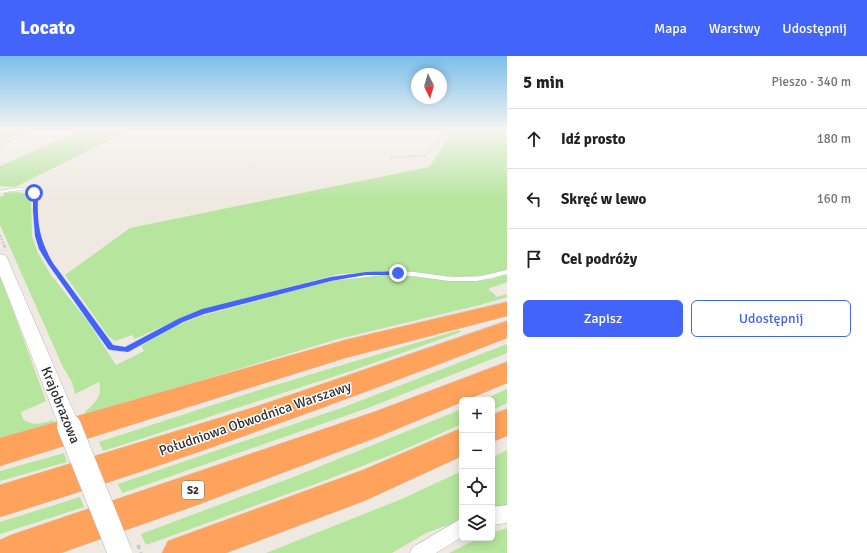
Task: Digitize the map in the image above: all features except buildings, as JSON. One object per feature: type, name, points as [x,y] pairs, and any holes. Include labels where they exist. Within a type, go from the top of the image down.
[{"type":"highway","points":[[5,451],[332,352],[507,309]]},
{"type":"highway","name":"Południowa Obwodnica Warszawy","points":[[0,501],[244,422],[405,367],[507,328]]},
{"type":"highway","name":"S2","points":[[10,553],[190,492],[360,430],[507,372]]},
{"type":"highway","points":[[495,428],[507,422]]},
{"type":"highway","points":[[180,553],[364,485],[459,443]]},
{"type":"street","name":"Krajobrazowa","points":[[0,258],[120,553]]},
{"type":"street","points":[[495,516],[507,514]]},
{"type":"street","points":[[419,553],[459,529]]},
{"type":"lane","points":[[0,192],[18,189],[30,190],[34,193],[36,196],[35,211],[38,236],[50,263],[111,347],[125,350],[192,315],[331,279],[384,273],[414,274],[449,279],[477,279],[507,272]]},
{"type":"path","points":[[390,156],[425,156],[427,154]]},
{"type":"green space","points":[[27,154],[81,154],[15,187],[0,186],[0,166]]},
{"type":"green space","points":[[438,154],[507,154],[507,270],[491,275],[456,277],[395,271],[339,274],[197,311],[135,339],[132,335],[115,341],[109,337],[65,275],[130,228],[429,167]]},
{"type":"green space","points":[[16,192],[26,194],[31,199],[32,236],[38,253],[51,275],[89,323],[116,365],[144,351],[141,346],[177,325],[201,316],[342,278],[385,274],[460,281],[492,279],[507,274],[507,282],[488,289],[497,297],[507,294],[507,297],[480,305],[338,339],[86,415],[85,412],[95,402],[99,395],[99,382],[75,394],[72,382],[63,367],[0,225],[0,197],[4,195],[4,193]]},
{"type":"green space","points":[[0,275],[46,401],[21,412],[23,419],[30,423],[37,424],[53,420],[54,424],[0,440]]},
{"type":"green space","points":[[459,330],[461,332],[351,371],[103,451],[99,442],[259,390]]},
{"type":"green space","points":[[507,344],[507,353],[368,408],[122,493],[118,484],[347,406]]},
{"type":"green space","points":[[507,389],[507,403],[495,409],[495,397],[490,397]]},
{"type":"green space","points":[[459,410],[459,425],[396,453],[318,483],[146,545],[141,534],[296,476]]},
{"type":"green space","points":[[507,450],[507,508],[495,511],[495,469],[495,456]]},
{"type":"green space","points":[[64,453],[67,462],[0,481],[0,471]]},
{"type":"green space","points":[[459,472],[459,521],[426,533],[392,553],[266,553],[404,498]]},
{"type":"green space","points":[[80,497],[84,507],[0,534],[0,522]]},
{"type":"green space","points":[[507,528],[507,553],[449,553],[473,541],[495,541],[495,532]]},
{"type":"route","points":[[34,193],[36,196],[36,223],[42,249],[50,263],[111,347],[125,350],[180,320],[202,312],[331,279],[366,274],[398,273]]}]
